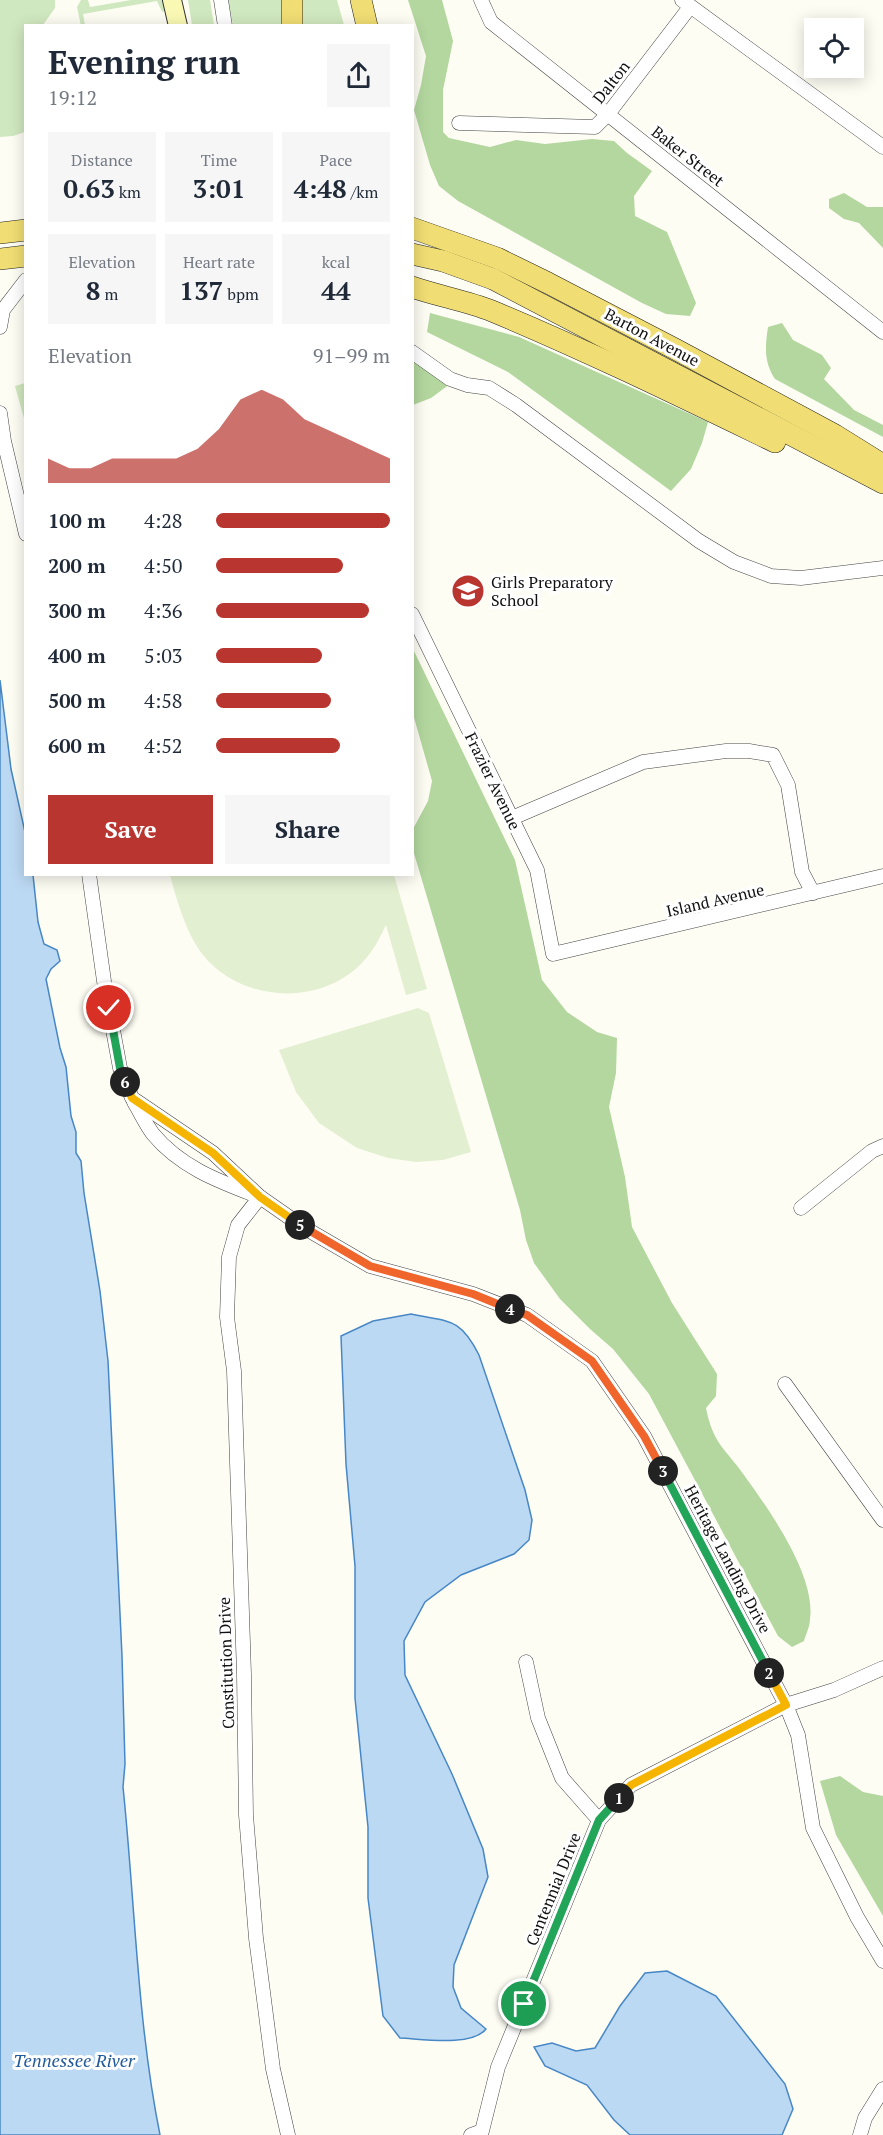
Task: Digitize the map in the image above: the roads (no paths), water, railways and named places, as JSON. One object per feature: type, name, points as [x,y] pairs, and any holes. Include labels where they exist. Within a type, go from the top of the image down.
[{"type":"main road","points":[[292,0],[292,24]]},
{"type":"main road","points":[[361,0],[367,24]]},
{"type":"main road","name":"Barton Avenue","points":[[414,229],[497,258],[548,283],[835,435],[883,465]]},
{"type":"main road","points":[[0,233],[24,230]]},
{"type":"main road","name":"Barton Avenue","points":[[414,254],[443,261],[493,279],[545,304],[883,485]]},
{"type":"main road","points":[[0,259],[24,256]]},
{"type":"main road","points":[[414,288],[489,310],[585,352],[790,449],[883,485]]},
{"type":"street","points":[[172,0],[178,24]]},
{"type":"street","points":[[220,0],[225,24]]},
{"type":"street","name":"Baker Street","points":[[481,0],[491,22],[883,332]]},
{"type":"street","points":[[686,3],[883,147]]},
{"type":"street","name":"Dalton","points":[[459,123],[595,127],[608,114],[686,3]]},
{"type":"street","points":[[0,327],[3,310],[24,283]]},
{"type":"street","points":[[414,353],[450,379],[467,385],[489,388],[507,399],[699,541],[734,562],[771,576],[801,578],[883,568]]},
{"type":"street","points":[[0,413],[4,441],[24,526]]},
{"type":"street","name":"Frazier Avenue","points":[[414,618],[537,870],[553,954]]},
{"type":"street","points":[[512,818],[643,762],[726,751],[749,751],[772,755],[788,785],[802,872],[813,893]]},
{"type":"street","name":"Heritage Landing Drive","points":[[90,876],[102,971],[120,1068],[132,1098],[153,1134],[179,1158],[212,1179],[260,1197]]},
{"type":"street","name":"Island Avenue","points":[[553,954],[883,876]]},
{"type":"street","name":"Heritage Landing Drive","points":[[132,1098],[213,1153],[260,1197],[303,1227],[370,1266],[473,1294],[527,1315],[592,1361],[644,1436],[786,1705],[798,1735],[813,1828],[857,1917],[883,1960]]},
{"type":"street","points":[[801,1208],[872,1151],[883,1146]]},
{"type":"street","name":"Constitution Drive","points":[[260,1197],[238,1226],[229,1257],[227,1317],[234,1371],[244,1674],[246,1815],[256,1938],[273,2069],[288,2135]]},
{"type":"street","points":[[785,1384],[883,1520]]},
{"type":"street","points":[[526,1662],[538,1718],[562,1778],[599,1820]]},
{"type":"street","name":"Centennial Drive","points":[[480,2134],[498,2067],[599,1820],[631,1785],[786,1705],[834,1690],[883,1668]]},
{"type":"street","points":[[860,2135],[865,2118],[883,2090]]},
{"type":"water","name":"Tennessee River","points":[[0,680],[11,769],[24,828],[24,876],[33,876],[38,922],[44,944],[57,950],[60,961],[51,969],[46,979],[66,1067],[71,1116],[76,1132],[76,1153],[81,1161],[108,1361],[122,1656],[125,1764],[123,1787],[141,2005],[160,2135],[0,2135]]},
{"type":"water","points":[[411,1314],[452,1323],[466,1334],[472,1343],[479,1355],[525,1490],[532,1520],[529,1540],[514,1554],[461,1575],[425,1602],[404,1641],[405,1675],[452,1774],[483,1849],[488,1877],[454,1965],[453,1987],[461,2008],[486,2029],[479,2035],[458,2040],[400,2038],[383,2016],[368,1898],[368,1827],[355,1698],[355,1566],[346,1464],[341,1336],[373,1321]]},
{"type":"water","points":[[667,1971],[716,1996],[785,2084],[793,2109],[782,2135],[630,2135],[614,2120],[587,2085],[545,2066],[534,2047],[552,2043],[576,2051],[595,2048],[620,2006],[645,1973]]},
{"type":"place","name":"Girls Preparatory School","points":[[468,591]]}]
